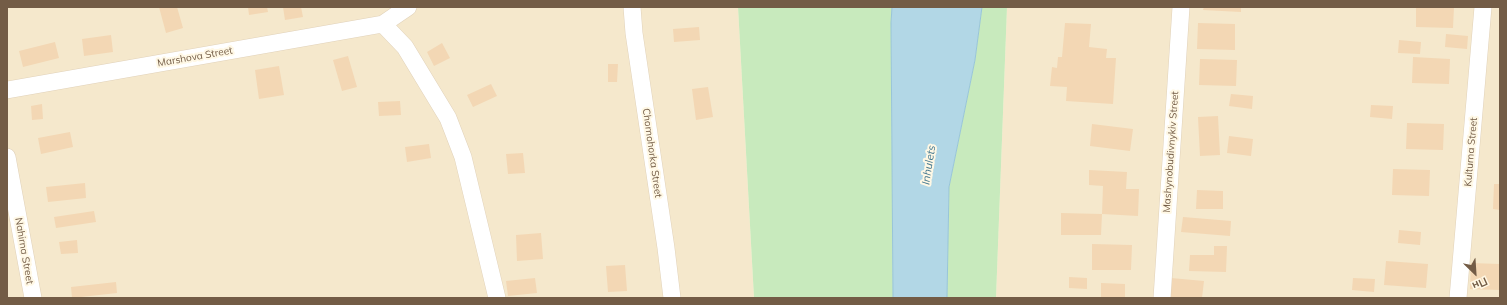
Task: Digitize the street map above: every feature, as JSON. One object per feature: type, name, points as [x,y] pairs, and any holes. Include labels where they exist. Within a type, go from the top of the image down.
[{"type":"street","points":[[408,7],[383,24],[405,47],[448,118],[463,157],[497,298]]},
{"type":"street","name":"Chornohorka Street","points":[[632,7],[634,33],[672,298]]},
{"type":"street","name":"Mashynobudivnykiv Street","points":[[1162,298],[1181,7]]},
{"type":"street","name":"Kulturna Street","points":[[1458,298],[1483,7]]},
{"type":"street","name":"Marshova Street","points":[[7,90],[383,24]]},
{"type":"street","name":"Nahirna Street","points":[[7,157],[33,298]]},
{"type":"shaded area","points":[[7,7],[738,7],[754,298],[7,298]]},
{"type":"shaded area","points":[[1007,7],[1500,7],[1500,298],[996,298]]},
{"type":"green space","points":[[738,7],[892,7],[893,298],[754,298]]},
{"type":"green space","points":[[982,7],[1007,7],[996,298],[947,298],[949,187],[975,60]]},
{"type":"water","name":"Inhulets","points":[[892,7],[982,7],[975,60],[949,187],[947,298],[893,298]]},
{"type":"building","points":[[159,7],[177,7],[183,28],[166,33]]},
{"type":"building","points":[[248,7],[267,7],[268,12],[249,15]]},
{"type":"building","points":[[283,7],[301,7],[303,17],[285,20]]},
{"type":"building","points":[[1204,7],[1241,7],[1241,12],[1203,10]]},
{"type":"building","points":[[1416,7],[1454,7],[1453,28],[1416,27]]},
{"type":"building","points":[[1065,23],[1091,24],[1089,47],[1107,49],[1106,58],[1116,58],[1113,104],[1066,101],[1067,87],[1050,86],[1052,67],[1057,68],[1058,57],[1062,57]]},
{"type":"building","points":[[1198,23],[1235,24],[1235,50],[1197,49]]},
{"type":"building","points":[[699,27],[700,40],[674,42],[673,29]]},
{"type":"building","points":[[1446,34],[1468,36],[1467,49],[1445,47]]},
{"type":"building","points":[[111,35],[113,52],[84,56],[82,39]]},
{"type":"building","points":[[1399,40],[1421,42],[1420,54],[1398,53]]},
{"type":"building","points":[[55,42],[59,58],[23,67],[19,51]]},
{"type":"building","points":[[442,43],[450,58],[434,66],[427,52]]},
{"type":"building","points":[[348,56],[357,87],[342,91],[333,60]]},
{"type":"building","points":[[1413,57],[1450,59],[1449,84],[1412,83]]},
{"type":"building","points":[[1200,59],[1237,60],[1236,86],[1199,85]]},
{"type":"building","points":[[608,64],[618,64],[617,82],[608,82]]},
{"type":"building","points":[[279,66],[284,95],[259,99],[255,70]]},
{"type":"building","points":[[491,84],[497,96],[473,107],[467,95]]},
{"type":"building","points":[[708,87],[713,117],[696,120],[692,89]]},
{"type":"building","points":[[1231,94],[1253,96],[1252,109],[1229,106]]},
{"type":"building","points":[[400,101],[401,115],[379,116],[378,102]]},
{"type":"building","points":[[42,104],[43,119],[32,120],[31,106]]},
{"type":"building","points":[[1371,105],[1393,106],[1392,119],[1370,117]]},
{"type":"building","points":[[1218,116],[1220,155],[1200,156],[1198,117]]},
{"type":"building","points":[[1407,123],[1444,124],[1443,150],[1406,149]]},
{"type":"building","points":[[1092,124],[1133,129],[1130,151],[1090,146]]},
{"type":"building","points":[[70,132],[73,147],[41,154],[38,138]]},
{"type":"building","points":[[1229,136],[1253,139],[1251,156],[1227,153]]},
{"type":"building","points":[[429,144],[431,158],[407,162],[405,147]]},
{"type":"building","points":[[523,153],[525,173],[508,174],[506,154]]},
{"type":"building","points":[[1393,169],[1430,170],[1429,196],[1392,195]]},
{"type":"building","points":[[1089,170],[1127,172],[1126,189],[1139,189],[1138,216],[1102,214],[1103,186],[1089,185]]},
{"type":"building","points":[[85,183],[86,198],[48,202],[46,187]]},
{"type":"building","points":[[1494,184],[1500,184],[1500,210],[1493,209]]},
{"type":"building","points":[[1197,190],[1223,191],[1223,209],[1196,209]]},
{"type":"building","points":[[94,211],[96,222],[56,228],[54,217]]},
{"type":"building","points":[[1061,213],[1102,214],[1101,235],[1061,235]]},
{"type":"building","points":[[1183,217],[1231,221],[1230,236],[1181,232]]},
{"type":"building","points":[[1399,230],[1421,232],[1420,245],[1398,243]]},
{"type":"building","points":[[541,233],[543,259],[517,261],[516,235]]},
{"type":"building","points":[[77,240],[78,253],[61,254],[59,242]]},
{"type":"building","points":[[1092,244],[1132,245],[1131,270],[1092,270]]},
{"type":"building","points":[[1214,246],[1227,246],[1226,272],[1189,271],[1190,255],[1214,255]]},
{"type":"building","points":[[1386,261],[1428,264],[1426,288],[1384,285]]},
{"type":"building","points":[[1471,263],[1500,264],[1500,290],[1470,289]]},
{"type":"building","points":[[625,265],[627,291],[608,292],[606,266]]},
{"type":"building","points":[[1069,277],[1087,278],[1087,289],[1069,288]]},
{"type":"building","points":[[535,278],[537,293],[508,296],[506,281]]},
{"type":"building","points":[[1171,278],[1204,281],[1202,298],[1169,297]]},
{"type":"building","points":[[1353,278],[1375,279],[1374,292],[1352,290]]},
{"type":"building","points":[[116,282],[117,293],[72,298],[71,287]]},
{"type":"building","points":[[1101,283],[1125,284],[1125,298],[1101,298]]}]
